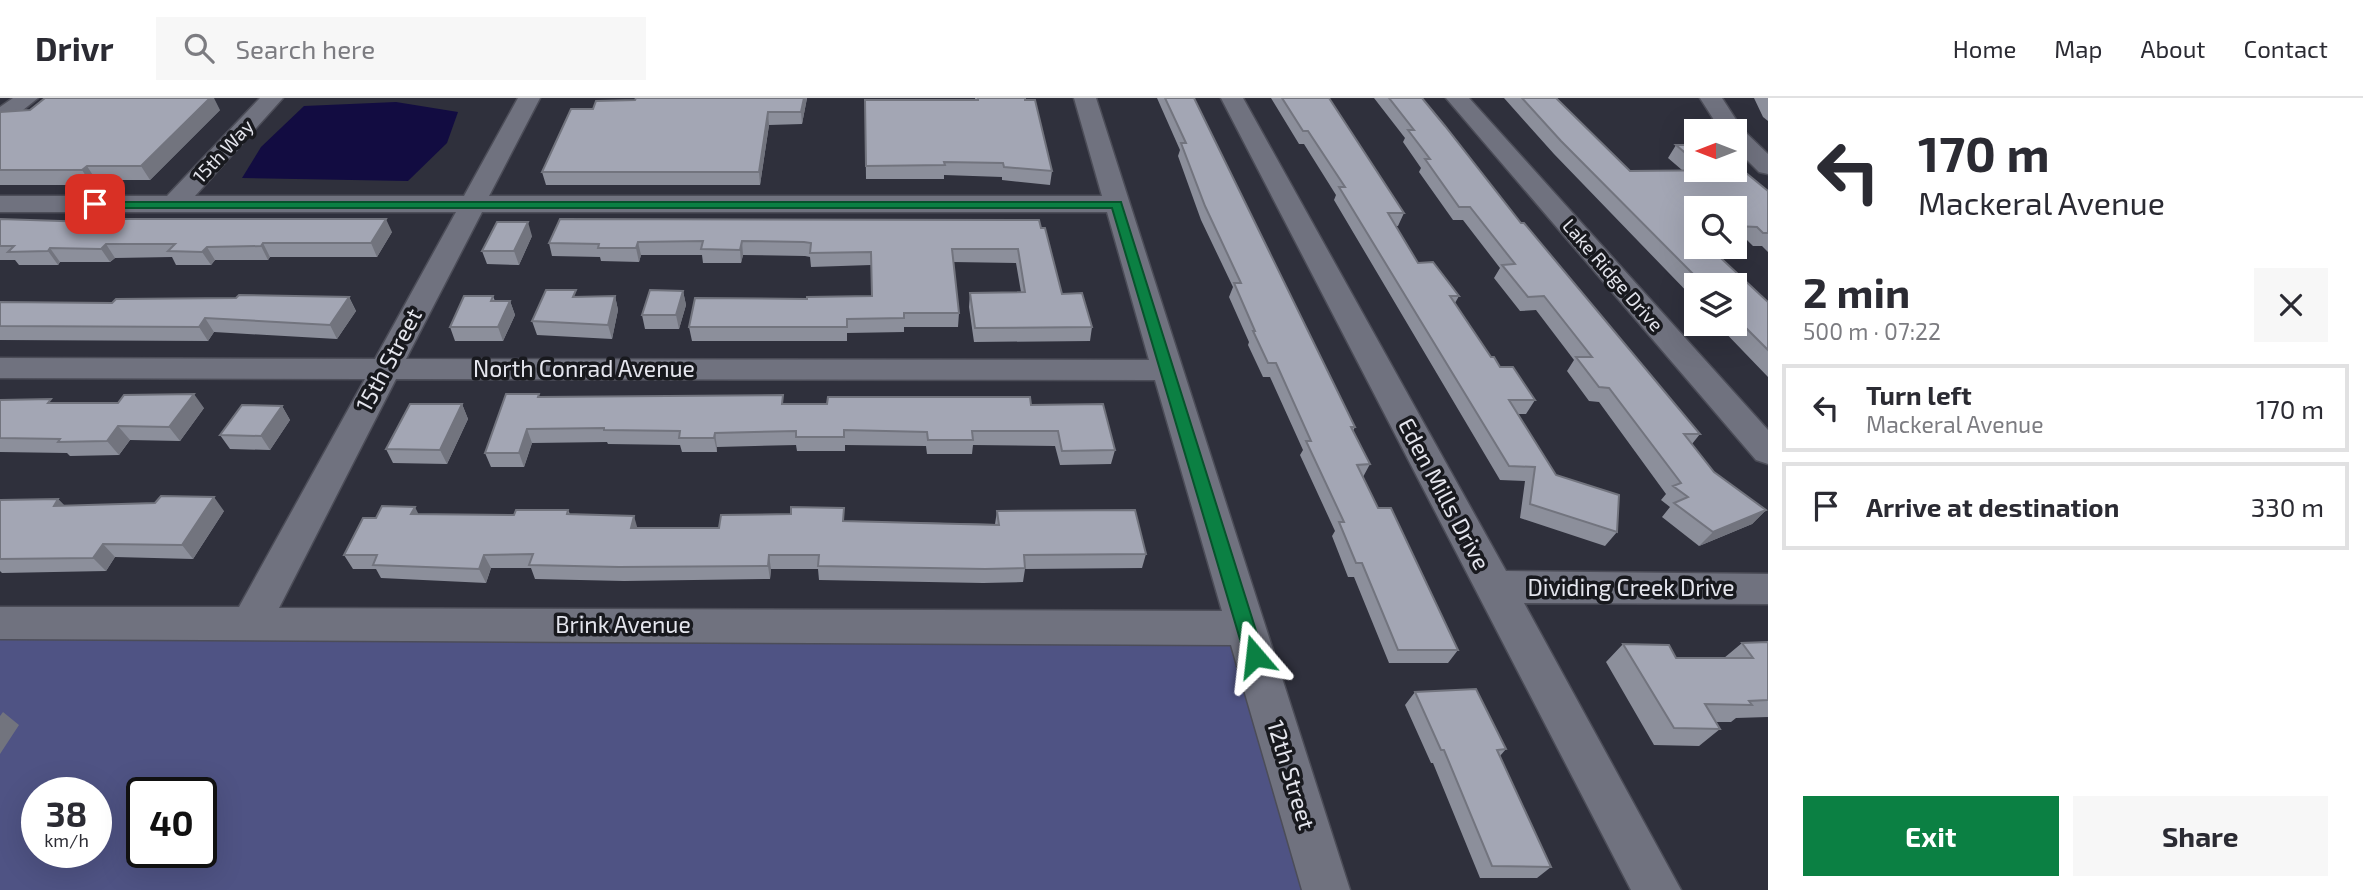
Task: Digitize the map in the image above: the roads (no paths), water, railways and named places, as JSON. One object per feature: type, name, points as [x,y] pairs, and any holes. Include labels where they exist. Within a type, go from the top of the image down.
[{"type":"street","points":[[0,117],[27,98]]},
{"type":"street","name":"15th Way","points":[[174,204],[272,98]]},
{"type":"street","name":"15th Street","points":[[251,624],[470,205],[529,98]]},
{"type":"street","name":"12th Street","points":[[1085,98],[1326,890]]},
{"type":"street","name":"Eden Mills Drive","points":[[1233,98],[1657,890]]},
{"type":"street","name":"Lake Ridge Drive","points":[[1457,98],[1768,452]]},
{"type":"street","points":[[1711,98],[1724,119]]},
{"type":"street","points":[[1747,147],[1768,167]]},
{"type":"street","points":[[0,204],[1117,204]]},
{"type":"street","name":"North Conrad Avenue","points":[[0,368],[1168,370]]},
{"type":"street","name":"Dividing Creek Drive","points":[[1493,586],[1561,589],[1768,589]]},
{"type":"street","name":"Brink Avenue","points":[[0,624],[1172,626],[1247,629]]}]
